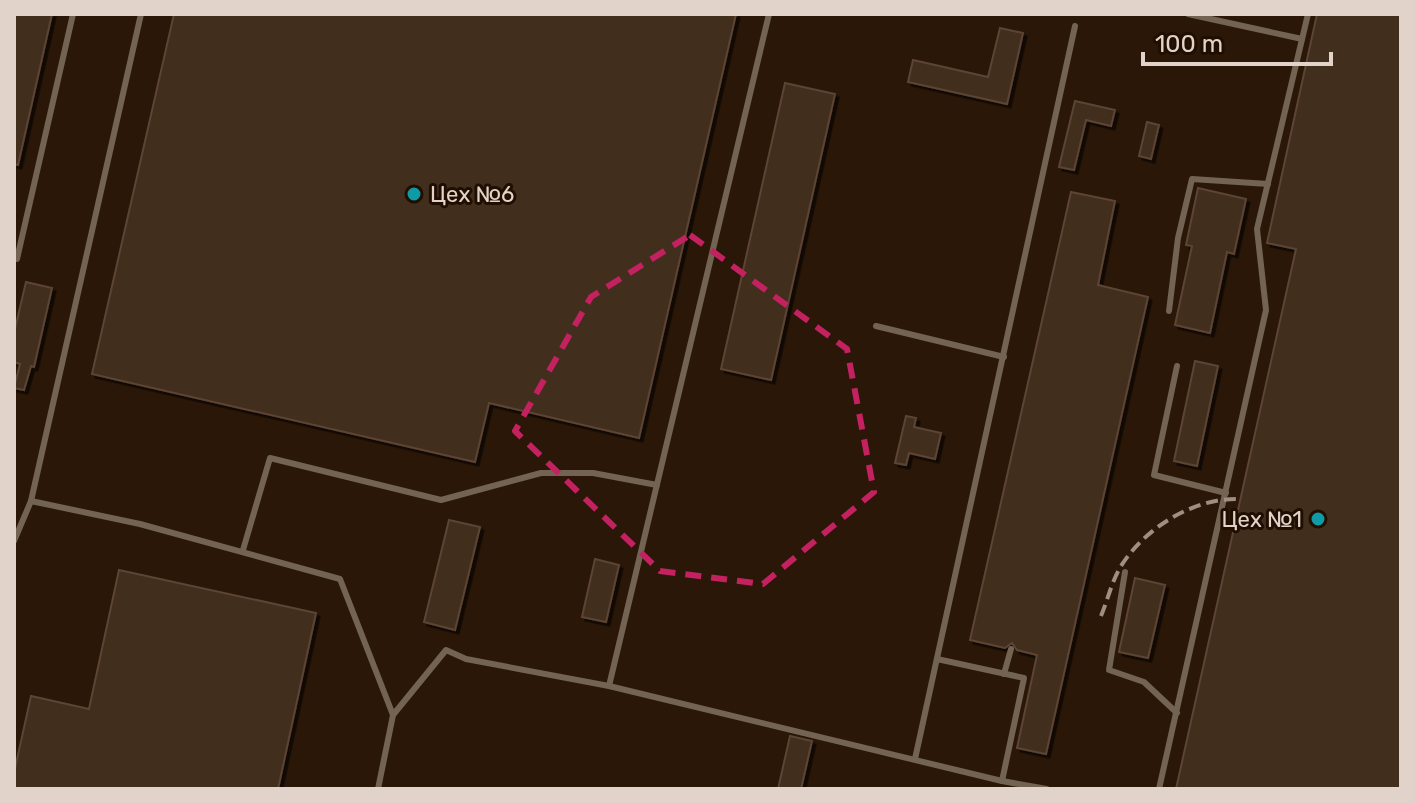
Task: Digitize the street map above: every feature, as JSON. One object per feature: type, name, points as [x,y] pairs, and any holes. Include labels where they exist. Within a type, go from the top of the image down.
[{"type":"lane","points":[[14,259],[17,259],[73,14]]},
{"type":"lane","points":[[14,541],[20,534],[31,501],[141,14]]},
{"type":"lane","points":[[609,686],[769,14]]},
{"type":"lane","points":[[1188,14],[1302,39]]},
{"type":"lane","points":[[1159,789],[1266,310],[1257,229],[1308,14]]},
{"type":"lane","points":[[915,759],[1075,26]]},
{"type":"lane","points":[[1169,311],[1178,238],[1192,179],[1268,184]]},
{"type":"lane","points":[[876,326],[1004,357]]},
{"type":"lane","points":[[1177,366],[1154,475],[1226,493]]},
{"type":"lane","points":[[243,550],[270,458],[441,500],[541,473],[593,473],[657,485]]},
{"type":"lane","points":[[31,501],[243,550],[340,579],[393,715]]},
{"type":"lane","points":[[1125,572],[1109,670],[1144,682],[1177,713]]},
{"type":"lane","points":[[1004,674],[1011,649]]},
{"type":"lane","points":[[378,789],[393,715],[446,650],[466,659],[609,686],[1002,781],[1047,789]]},
{"type":"lane","points":[[937,659],[1024,678],[1002,781]]},
{"type":"highlighted area","points":[[690,235],[847,349],[874,492],[763,584],[660,571],[515,431],[591,297]]},
{"type":"building","points":[[14,14],[52,14],[18,165],[14,164]]},
{"type":"building","name":"Цех №6","points":[[174,14],[736,14],[639,438],[489,403],[475,462],[92,374]]},
{"type":"building","name":"Цех №1","points":[[1317,14],[1401,14],[1401,789],[1176,789],[1296,249],[1267,243]]},
{"type":"building","points":[[1000,28],[1023,33],[1007,104],[908,82],[913,60],[988,77]]},
{"type":"building","points":[[785,83],[835,94],[771,380],[721,369]]},
{"type":"building","points":[[1075,101],[1115,110],[1111,126],[1086,120],[1074,170],[1059,167]]},
{"type":"building","points":[[1147,122],[1159,125],[1151,159],[1139,156]]},
{"type":"building","points":[[1198,188],[1246,199],[1234,254],[1227,252],[1210,333],[1175,325],[1192,246],[1186,245]]},
{"type":"building","points":[[1071,192],[1115,201],[1098,285],[1148,297],[1046,754],[1017,748],[1037,655],[1017,650],[1012,643],[1005,648],[970,640]]},
{"type":"building","points":[[26,282],[52,288],[34,367],[31,366],[24,390],[14,388],[20,364],[14,362],[14,333]]},
{"type":"building","points":[[1195,361],[1218,366],[1197,466],[1174,461]]},
{"type":"building","points":[[906,416],[916,418],[914,427],[941,433],[935,459],[909,453],[906,465],[895,463]]},
{"type":"building","points":[[449,520],[480,527],[455,630],[424,622]]},
{"type":"building","points":[[595,559],[619,565],[606,622],[582,617]]},
{"type":"building","points":[[119,570],[316,613],[278,789],[14,789],[14,773],[31,696],[89,709]]},
{"type":"building","points":[[1135,578],[1165,585],[1148,658],[1119,652]]},
{"type":"building","points":[[790,736],[812,741],[801,789],[778,789]]},
{"type":"railway","points":[[1101,616],[1119,569],[1145,538],[1188,510],[1220,500],[1236,499]]},
{"type":"place","name":"Цех №6","points":[[414,194]]},
{"type":"place","name":"Цех №1","points":[[1318,519]]}]
